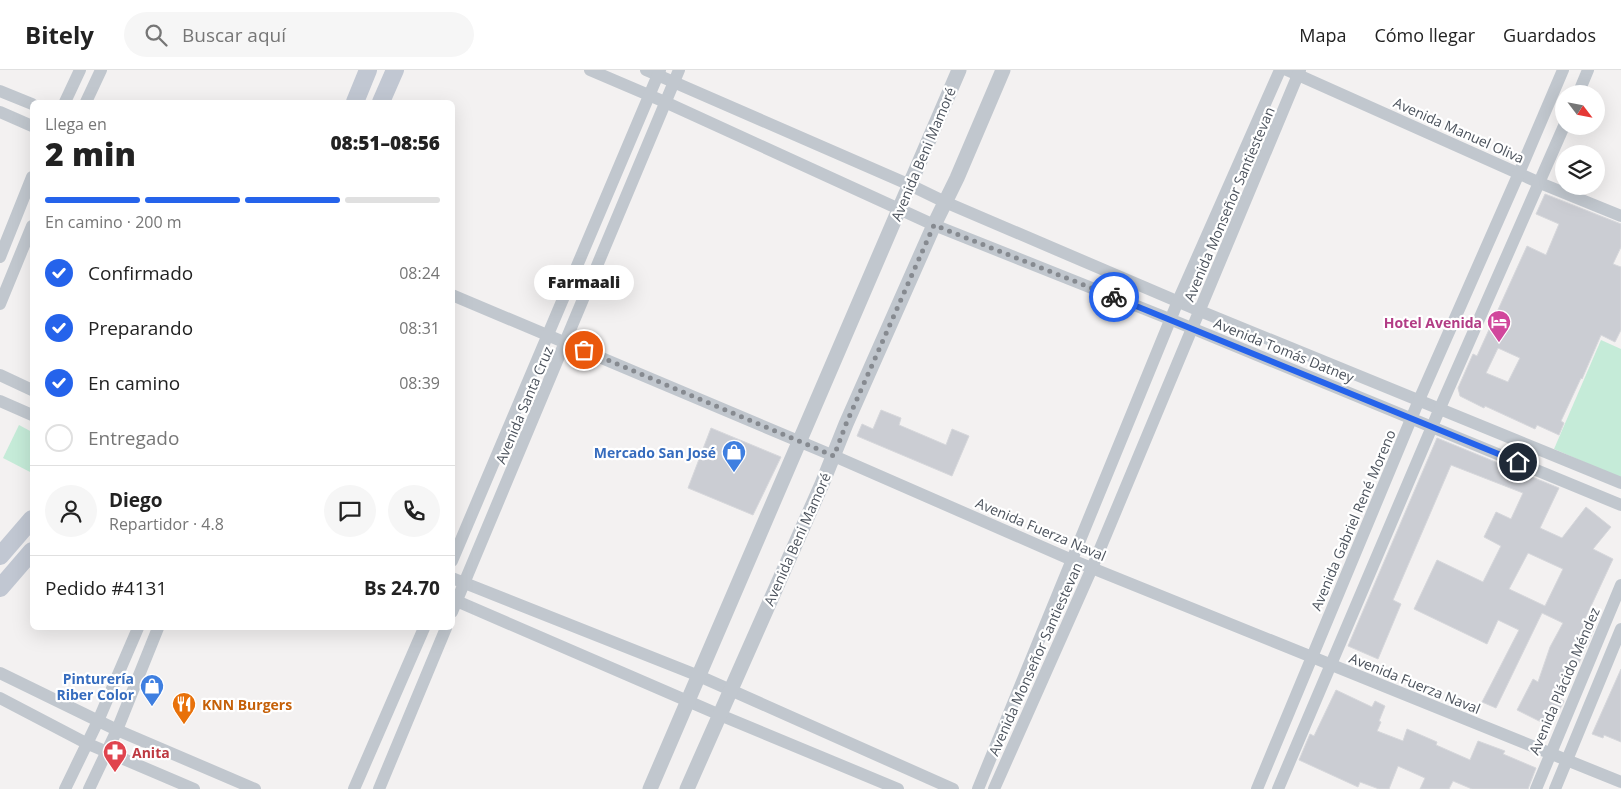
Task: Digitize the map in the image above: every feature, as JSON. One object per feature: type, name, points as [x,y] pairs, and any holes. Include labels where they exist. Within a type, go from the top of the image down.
[{"type":"main road","points":[[355,100],[368,70]]},
{"type":"main road","points":[[383,100],[395,70]]},
{"type":"main road","points":[[0,556],[30,521]]},
{"type":"main road","points":[[0,588],[30,553]]},
{"type":"street","points":[[66,100],[80,70]]},
{"type":"street","points":[[87,100],[101,70]]},
{"type":"street","name":"Avenida Tomás Datney","points":[[590,70],[665,102],[934,225],[1172,320],[1621,505]]},
{"type":"street","name":"Avenida Beni Mamoré","points":[[650,789],[959,70]]},
{"type":"street","name":"Avenida Beni Mamoré","points":[[687,789],[834,456],[846,424],[1004,70]]},
{"type":"street","name":"Avenida Monseñor Santiestevan","points":[[978,789],[1172,320],[1178,301],[1280,70]]},
{"type":"street","name":"Avenida Gabriel René Moreno","points":[[1257,789],[1419,400],[1563,70]]},
{"type":"street","points":[[1582,85],[1588,70]]},
{"type":"street","name":"Avenida Tomás Datney","points":[[655,72],[676,76],[945,202],[1178,301],[1440,408]]},
{"type":"street","name":"Avenida Santa Cruz","points":[[455,554],[650,96],[655,72]]},
{"type":"street","name":"Avenida Monseñor Santiestevan","points":[[994,789],[1092,568],[1200,310],[1295,72]]},
{"type":"street","name":"Avenida Manuel Oliva","points":[[1295,72],[1540,183],[1621,216]]},
{"type":"street","name":"Avenida Santa Cruz","points":[[455,599],[459,580],[566,343],[676,76]]},
{"type":"street","points":[[0,91],[30,103]]},
{"type":"street","points":[[0,112],[30,125]]},
{"type":"street","points":[[1278,789],[1440,408],[1560,135]]},
{"type":"street","points":[[0,257],[30,182]]},
{"type":"street","points":[[0,304],[30,231]]},
{"type":"street","name":"Avenida Fuerza Naval","points":[[455,296],[834,456],[1072,560],[1621,782]]},
{"type":"street","points":[[0,375],[30,389]]},
{"type":"street","points":[[0,401],[30,415]]},
{"type":"street","points":[[1440,408],[1621,483]]},
{"type":"street","points":[[459,580],[699,676],[952,789]]},
{"type":"street","name":"Avenida Plácido Méndez","points":[[1536,789],[1621,585]]},
{"type":"street","points":[[455,604],[898,789]]},
{"type":"street","points":[[1555,789],[1621,629]]},
{"type":"street","points":[[65,789],[98,722],[137,630]]},
{"type":"street","points":[[90,789],[117,730],[157,630]]},
{"type":"street","points":[[354,789],[423,630]]},
{"type":"street","points":[[379,789],[445,630]]},
{"type":"street","points":[[0,673],[98,722],[255,789]]},
{"type":"street","points":[[0,698],[86,743],[194,789]]},
{"type":"green space","points":[[1601,340],[1621,349],[1621,478],[1554,449]]},
{"type":"green space","points":[[19,425],[30,431],[30,472],[3,458]]},
{"type":"building","points":[[1545,194],[1621,224],[1621,247],[1613,264],[1621,267],[1621,330],[1615,342],[1601,335],[1561,421],[1564,423],[1559,435],[1537,425],[1535,429],[1485,406],[1484,408],[1460,396],[1458,388],[1473,354],[1477,356],[1527,246],[1546,255],[1559,224],[1536,214]],"holes":[[[1498,348],[1520,358],[1508,382],[1486,373]]]},
{"type":"building","points":[[881,410],[901,418],[899,425],[946,445],[952,429],[969,436],[952,476],[857,436],[862,424],[873,429]]},
{"type":"building","name":"Mercado San José","points":[[711,428],[781,457],[753,515],[688,488]]},
{"type":"building","points":[[1437,438],[1559,488],[1540,528],[1562,538],[1586,507],[1611,527],[1593,549],[1613,559],[1585,619],[1596,625],[1579,663],[1574,660],[1559,698],[1564,701],[1549,726],[1517,710],[1533,679],[1538,682],[1550,647],[1563,623],[1542,613],[1496,708],[1482,702],[1519,630],[1498,620],[1487,644],[1414,609],[1437,560],[1483,582],[1501,546],[1484,537],[1496,512],[1511,519],[1523,493],[1451,465],[1393,600],[1401,604],[1378,659],[1348,646]],"holes":[[[1528,553],[1563,569],[1545,606],[1509,589]]]},
{"type":"building","points":[[1621,669],[1621,742],[1604,735],[1603,738],[1592,734]]},
{"type":"building","points":[[1336,690],[1372,707],[1375,701],[1385,706],[1377,731],[1403,741],[1407,729],[1437,742],[1436,745],[1470,760],[1478,741],[1505,751],[1503,754],[1536,768],[1528,789],[1472,789],[1453,781],[1449,789],[1420,789],[1425,778],[1398,766],[1389,789],[1379,789],[1360,782],[1358,787],[1299,760],[1310,734],[1314,736]]},
{"type":"way so far","points":[[584,350],[834,456],[846,424],[934,225],[1114,297]]},
{"type":"place","name":"Hotel Avenida","points":[[1499,343]]},
{"type":"place","name":"Farmaali","points":[[584,350]]},
{"type":"place","name":"Mercado San José","points":[[734,473]]},
{"type":"place","name":"Pinturería Riber Color","points":[[152,707]]},
{"type":"place","name":"KNN Burgers","points":[[184,725]]},
{"type":"place","name":"Anita","points":[[115,773]]},
{"type":"route","points":[[1114,297],[1518,462]]}]
